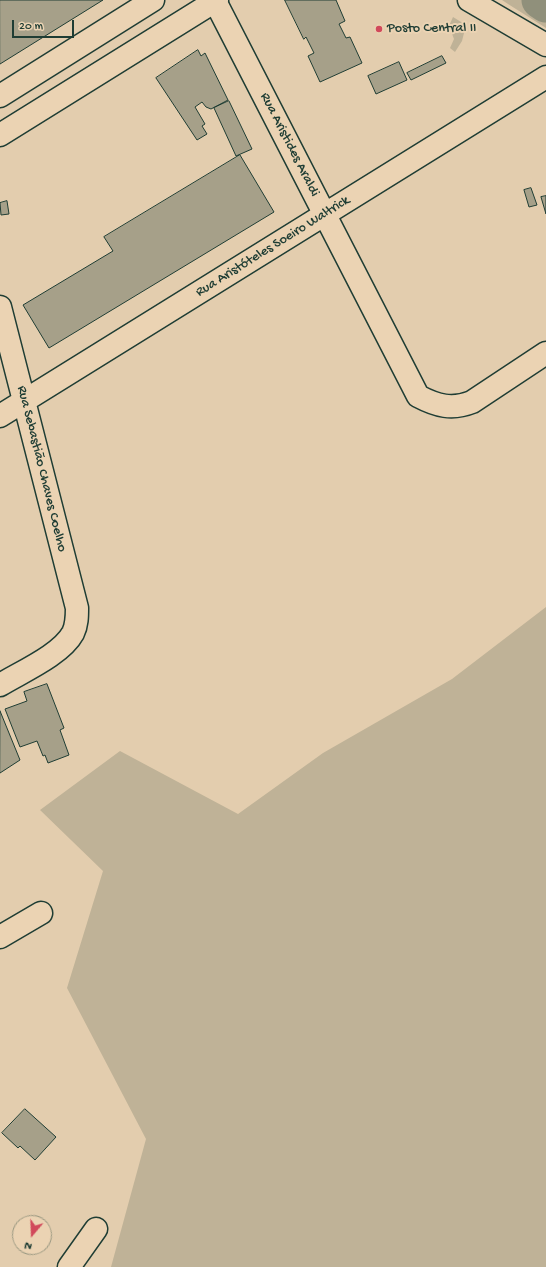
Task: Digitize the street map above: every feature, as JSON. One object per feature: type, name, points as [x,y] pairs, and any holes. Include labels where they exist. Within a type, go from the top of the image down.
[{"type":"street","points":[[0,96],[153,0]]},
{"type":"street","points":[[0,136],[216,0]]},
{"type":"street","name":"Rua Aristides Araldi","points":[[216,0],[418,396],[444,407],[460,407],[472,402],[546,353]]},
{"type":"street","points":[[469,0],[546,45]]},
{"type":"street","name":"Rua Aristóteles Soeiro Waltrick","points":[[0,416],[546,77]]},
{"type":"street","name":"Rua Sebastião Chaves Coelho","points":[[0,307],[77,608],[77,620],[74,631],[59,649],[0,686]]},
{"type":"street","points":[[0,938],[41,913]]},
{"type":"street","points":[[69,1267],[96,1229]]},
{"type":"shaded area","points":[[502,0],[546,0],[546,28],[508,4]]},
{"type":"shaded area","points":[[453,17],[466,25],[462,41],[455,52],[450,48],[454,39],[449,26]]},
{"type":"shaded area","points":[[546,607],[546,1267],[111,1267],[146,1139],[67,988],[103,871],[40,810],[120,751],[238,814],[323,753],[452,679]]},
{"type":"building","points":[[0,0],[103,0],[0,64]]},
{"type":"building","points":[[285,0],[336,0],[345,21],[339,24],[346,38],[350,37],[362,63],[320,82],[308,56],[314,53],[306,37],[304,39]]},
{"type":"building","points":[[198,50],[201,56],[205,53],[228,100],[211,109],[206,107],[202,102],[195,107],[205,124],[202,126],[207,134],[197,140],[156,78]]},
{"type":"building","points":[[442,56],[446,63],[411,80],[407,73]]},
{"type":"building","points":[[399,62],[407,80],[376,94],[368,76]]},
{"type":"building","points":[[229,101],[252,149],[236,156],[214,108]]},
{"type":"building","points":[[240,155],[274,212],[49,348],[23,305],[113,251],[104,237]]},
{"type":"building","points":[[531,188],[537,205],[529,207],[524,190]]},
{"type":"building","points":[[546,196],[546,214],[541,197]]},
{"type":"building","points":[[7,201],[9,214],[1,215],[0,203]]},
{"type":"building","points":[[47,684],[64,728],[60,730],[69,755],[48,763],[45,755],[43,756],[37,741],[20,747],[5,709],[27,701],[24,692]]},
{"type":"building","points":[[0,711],[20,760],[0,773]]},
{"type":"building","points":[[25,1109],[56,1137],[35,1160],[20,1146],[18,1148],[2,1133]]},
{"type":"waterway","points":[[540,0],[546,4]]},
{"type":"place","name":"Posto Central II","points":[[379,29]]}]
